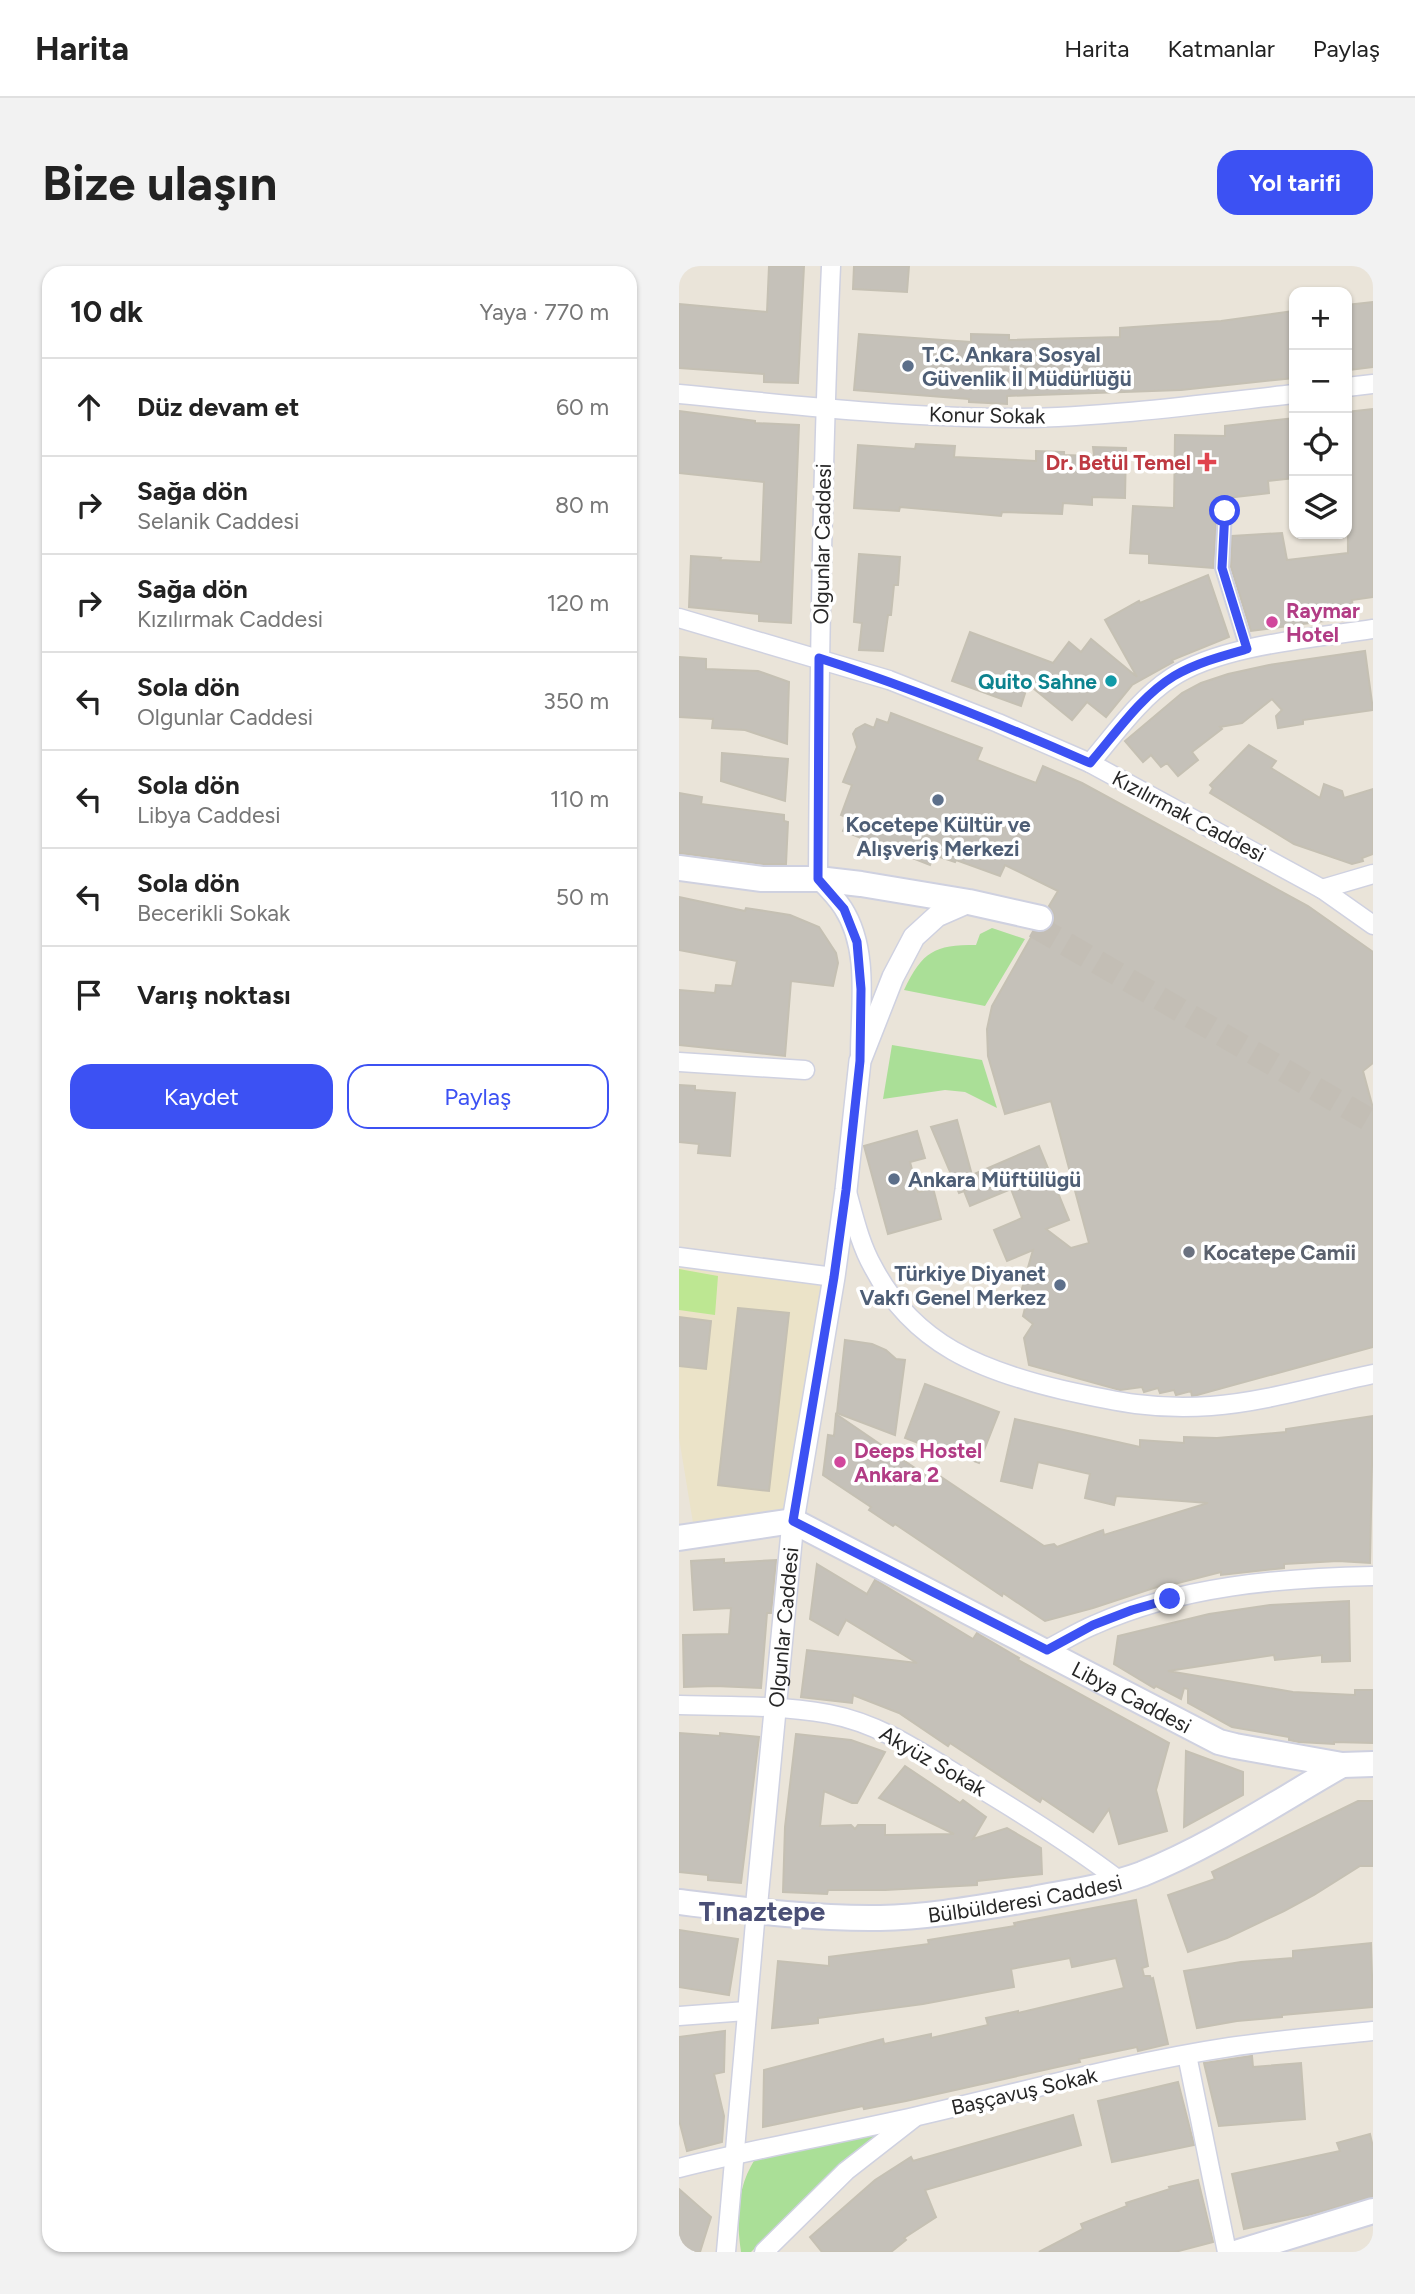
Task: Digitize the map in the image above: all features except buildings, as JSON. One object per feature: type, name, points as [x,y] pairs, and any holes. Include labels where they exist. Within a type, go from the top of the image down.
[{"type":"main road","points":[[679,868],[762,879],[818,879],[873,886],[969,902],[1037,922]]},
{"type":"main road","points":[[679,1538],[793,1521]]},
{"type":"main road","name":"Libya Caddesi","points":[[793,1521],[1047,1650],[1219,1742],[1342,1765],[1373,1764]]},
{"type":"main road","name":"Bülbülderesi Caddesi","points":[[679,1902],[756,1911],[880,1918],[1021,1901],[1120,1881],[1143,1873],[1208,1841],[1342,1765]]},
{"type":"main road","points":[[1239,2252],[1373,2211]]},
{"type":"street","name":"Olgunlar Caddesi","points":[[726,2252],[793,1521],[834,1277],[860,1061],[861,989],[857,942],[844,909],[818,879],[819,658],[831,266]]},
{"type":"street","points":[[1352,386],[1373,384]]},
{"type":"street","name":"Konur Sokak","points":[[679,394],[825,408],[1022,418],[1128,411],[1289,395]]},
{"type":"street","points":[[1225,511],[1222,568],[1247,649]]},
{"type":"street","name":"Kızılırmak Caddesi","points":[[679,618],[889,680],[1090,763],[1322,889],[1373,925]]},
{"type":"street","points":[[1090,763],[1137,708],[1173,676],[1247,649],[1373,629]]},
{"type":"street","points":[[1322,889],[1373,874]]},
{"type":"street","name":"Olgunlar Caddesi","points":[[860,1061],[893,977],[914,937],[937,916],[969,902]]},
{"type":"street","points":[[679,1062],[805,1070]]},
{"type":"street","points":[[846,1190],[872,1266],[902,1310],[942,1345],[1001,1373],[1127,1405],[1180,1408],[1247,1401],[1373,1374]]},
{"type":"street","points":[[679,1257],[834,1277]]},
{"type":"street","points":[[1047,1650],[1093,1625],[1170,1599],[1291,1579],[1373,1576]]},
{"type":"street","name":"Akyüz Sokak","points":[[679,1705],[776,1707],[830,1714],[872,1726],[898,1738],[1035,1821],[1120,1881]]},
{"type":"street","points":[[679,2016],[746,2011]]},
{"type":"street","name":"Başçavuş Sokak","points":[[679,2168],[1187,2055],[1244,2045],[1373,2031]]},
{"type":"street","points":[[1187,2055],[1227,2252]]},
{"type":"street","points":[[764,2252],[846,2171],[916,2116]]},
{"type":"shaded area","points":[[679,1257],[834,1277],[793,1521],[695,1535],[679,1438]]},
{"type":"green space","points":[[992,928],[1025,939],[985,1006],[904,990],[917,967],[931,953],[950,947],[976,945],[980,934]]},
{"type":"green space","points":[[892,1045],[982,1060],[997,1108],[965,1092],[945,1090],[883,1099]]},
{"type":"green space","points":[[679,1269],[718,1276],[715,1315],[679,1310]]},
{"type":"green space","points":[[889,2130],[827,2177],[751,2252],[741,2252],[739,2204],[741,2192],[755,2159]]},
{"type":"tunnel","points":[[1035,926],[1373,1122]]},
{"type":"place","name":"T.C. Ankara Sosyal Güvenlik İl Müdürlüğü","points":[[908,366]]},
{"type":"place","name":"Dr. Betül Temel","points":[[1207,462]]},
{"type":"place","name":"Raymar Hotel","points":[[1272,622]]},
{"type":"place","name":"Quito Sahne","points":[[1111,681]]},
{"type":"place","name":"Kocetepe Kültür ve Alışveriş Merkezi","points":[[938,800]]},
{"type":"place","name":"Ankara Müftülügü","points":[[894,1179]]},
{"type":"place","name":"Kocatepe Camii","points":[[1189,1252]]},
{"type":"place","name":"Türkiye Diyanet Vakfı Genel Merkez","points":[[1060,1285]]},
{"type":"place","name":"Deeps Hostel Ankara 2","points":[[840,1462]]},
{"type":"district","name":"Tınaztepe","points":[[762,1911]]},
{"type":"route","points":[[1170,1599],[1093,1625],[1047,1650],[793,1521],[834,1277],[860,1061],[861,971],[857,942],[844,909],[818,879],[819,658],[889,680],[1090,763],[1137,708],[1173,676],[1247,649],[1222,568],[1225,511]]}]
